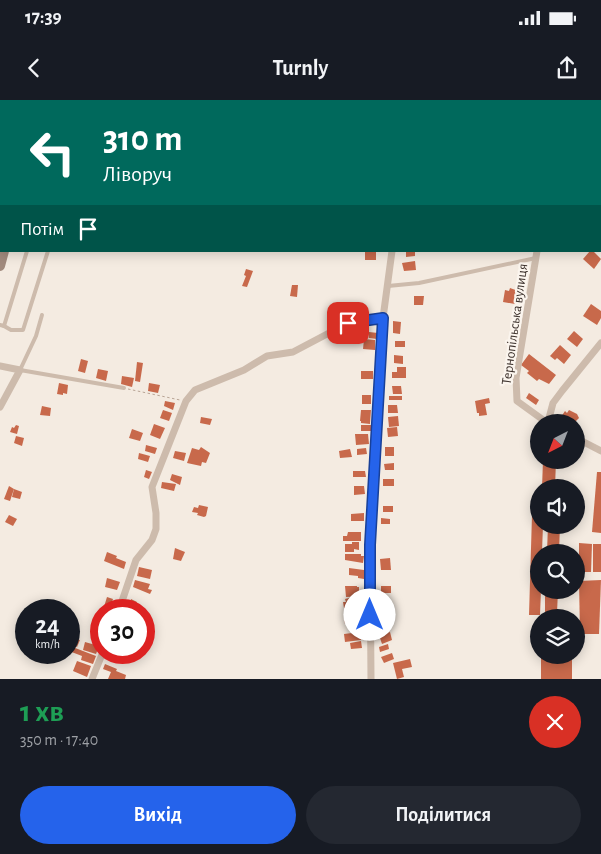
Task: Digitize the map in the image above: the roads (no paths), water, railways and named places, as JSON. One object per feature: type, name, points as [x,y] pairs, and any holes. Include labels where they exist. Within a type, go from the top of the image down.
[{"type":"street","points":[[0,266],[2,252]]},
{"type":"street","points":[[371,679],[370,545],[383,318],[392,252]]},
{"type":"street","name":"Тернопільська вулиця","points":[[536,254],[516,378],[517,401],[536,414]]},
{"type":"street","points":[[123,599],[136,560],[152,540],[156,529],[156,513],[152,487],[186,401],[195,390],[244,370],[267,356],[294,352],[348,323],[383,318]]},
{"type":"street","points":[[550,414],[553,403],[601,343]]},
{"type":"street","points":[[0,366],[20,370],[0,407]]},
{"type":"street","points":[[585,443],[601,451]]},
{"type":"street","points":[[92,679],[98,664]]},
{"type":"lane","points":[[27,252],[2,325],[12,330],[23,330],[48,252]]},
{"type":"lane","points":[[388,286],[419,282],[536,254]]},
{"type":"lane","points":[[42,315],[36,336],[20,370],[124,388]]}]
